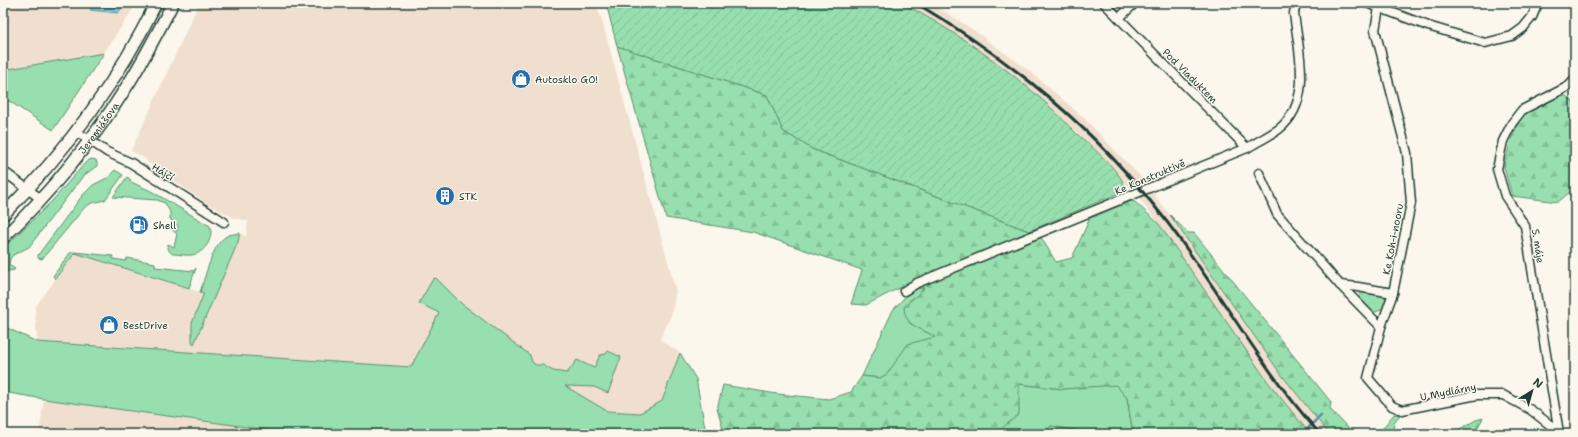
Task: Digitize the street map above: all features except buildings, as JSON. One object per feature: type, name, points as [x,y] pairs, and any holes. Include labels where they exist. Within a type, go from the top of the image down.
[{"type":"main road","name":"Jeremiášova","points":[[3,215],[29,189],[77,132],[112,82],[156,3]]},
{"type":"main road","name":"Jeremiášova","points":[[3,238],[41,199],[90,141],[130,83],[173,3]]},
{"type":"street","name":"Pod Viaduktem","points":[[1104,3],[1247,148]]},
{"type":"street","points":[[1119,18],[1135,3]]},
{"type":"street","name":"Ke Konstruktivě","points":[[904,291],[917,284],[1247,148],[1279,128],[1296,106],[1302,80],[1294,13],[1296,3]]},
{"type":"street","points":[[1367,3],[1435,28],[1485,42],[1512,36],[1523,28],[1532,17],[1538,3]]},
{"type":"street","name":"Ke Koh-i-nooru","points":[[1379,8],[1375,30],[1407,153],[1411,203],[1393,292],[1381,327],[1368,378],[1392,406],[1402,410]]},
{"type":"street","name":"5. máje","points":[[1559,433],[1525,226],[1505,196],[1497,169],[1503,141],[1512,123],[1522,110],[1569,86],[1575,79]]},
{"type":"street","name":"Hájčí","points":[[77,132],[107,152],[131,164],[224,222]]},
{"type":"street","points":[[3,171],[41,199]]},
{"type":"street","points":[[1259,173],[1277,214],[1340,286],[1381,327]]},
{"type":"street","points":[[1340,286],[1393,292]]},
{"type":"street","name":"U Mydlárny","points":[[1402,410],[1477,395],[1503,395],[1530,410],[1559,433]]},
{"type":"shaded area","points":[[3,3],[137,3],[104,53],[3,70]]},
{"type":"shaded area","points":[[199,3],[595,3],[601,17],[676,291],[671,315],[660,340],[680,353],[662,401],[640,413],[607,411],[564,386],[410,370],[37,342],[35,307],[75,253],[200,292],[212,257],[220,242],[225,237],[239,233],[246,236],[248,221],[234,218],[206,203],[147,162],[145,158],[131,151]]},
{"type":"shaded area","points":[[902,3],[931,3],[972,29],[1031,72],[1084,118],[1141,177],[1170,215],[1280,373],[1329,434],[1310,434],[1301,424],[1268,382],[1159,224],[1137,196],[1095,150],[1047,104],[994,61],[934,21]]},
{"type":"shaded area","points":[[44,399],[225,424],[314,434],[39,434]]},
{"type":"green space","points":[[606,3],[902,3],[921,13],[978,49],[1031,90],[1051,107],[1077,134],[1106,160],[1124,183],[1126,190],[1029,231],[812,149],[783,131],[767,95],[617,46]]},
{"type":"green space","points":[[617,46],[767,95],[783,131],[812,149],[1029,231],[1042,239],[1056,262],[1072,258],[1090,218],[1131,201],[1135,202],[1159,224],[1268,382],[1310,434],[1133,434],[1127,398],[1116,385],[1063,389],[1019,384],[1019,414],[1000,430],[987,434],[725,434],[717,409],[723,385],[777,394],[829,399],[851,392],[862,376],[880,378],[887,374],[908,344],[935,337],[910,323],[905,314],[904,307],[924,288],[897,289],[866,305],[851,304],[862,270],[753,232],[666,218]]},
{"type":"green space","points":[[104,53],[53,130],[3,97],[3,70]]},
{"type":"green space","points":[[1562,95],[1566,96],[1575,103],[1575,188],[1558,202],[1512,196],[1504,167],[1511,139],[1525,110]]},
{"type":"green space","points":[[91,159],[96,160],[97,166],[83,176],[29,247],[13,255],[10,259],[9,265],[15,269],[3,272],[3,249],[52,201],[86,162]]},
{"type":"green space","points":[[115,170],[123,175],[105,200],[92,203],[85,207],[42,259],[38,258],[38,255],[82,196],[93,185],[107,178]]},
{"type":"green space","points":[[127,177],[131,182],[151,191],[210,226],[211,235],[204,248],[197,254],[192,255],[173,254],[170,252],[168,244],[174,247],[177,234],[170,228],[171,227],[177,231],[178,226],[170,219],[170,212],[165,203],[157,200],[113,197]]},
{"type":"green space","points":[[1170,215],[1188,233],[1194,233],[1331,402],[1330,409],[1354,434],[1329,434],[1280,373]]},
{"type":"green space","points":[[240,233],[238,242],[194,344],[192,342],[192,323],[204,293],[200,292],[216,247],[225,237]]},
{"type":"green space","points":[[74,252],[113,256],[113,259],[126,261],[127,258],[155,263],[155,267],[194,271],[196,268],[189,288],[75,253],[55,279],[53,276],[70,253]]},
{"type":"green space","points":[[436,278],[462,304],[530,355],[532,362],[536,365],[543,365],[553,371],[567,373],[577,360],[594,368],[600,355],[606,354],[608,351],[621,357],[608,393],[594,387],[565,386],[607,411],[640,413],[662,401],[680,353],[696,379],[705,428],[708,434],[314,434],[269,430],[3,392],[3,326],[37,342],[411,367],[439,313],[419,303],[433,279]]},
{"type":"green space","points":[[916,288],[924,288],[918,296],[910,300],[909,323],[936,337],[880,378],[862,376],[893,310]]},
{"type":"green space","points":[[1363,291],[1385,296],[1387,300],[1383,307],[1374,312],[1365,307],[1362,302],[1360,292]]},
{"type":"green space","points":[[1018,384],[1063,389],[1116,384],[1127,398],[1133,434],[1097,434],[1051,426],[1043,434],[987,434],[1000,430]]},
{"type":"green space","points":[[1394,414],[1400,415],[1394,422],[1393,434],[1378,434]]},
{"type":"green space","points":[[1483,418],[1474,434],[1451,434],[1476,420]]},
{"type":"green space","points":[[1051,426],[1097,434],[1043,434]]},
{"type":"water","points":[[95,3],[125,3],[118,13],[90,10]]},
{"type":"waterway","points":[[1303,434],[1321,415]]},
{"type":"railway","points":[[916,3],[952,25],[1019,73],[1050,98],[1109,154],[1164,218],[1203,272],[1278,382],[1320,434]]},
{"type":"place","name":"Autosklo GO!","points":[[521,79]]},
{"type":"place","name":"STK","points":[[445,196]]},
{"type":"place","name":"Shell","points":[[139,225]]},
{"type":"place","name":"BestDrive","points":[[109,325]]}]
